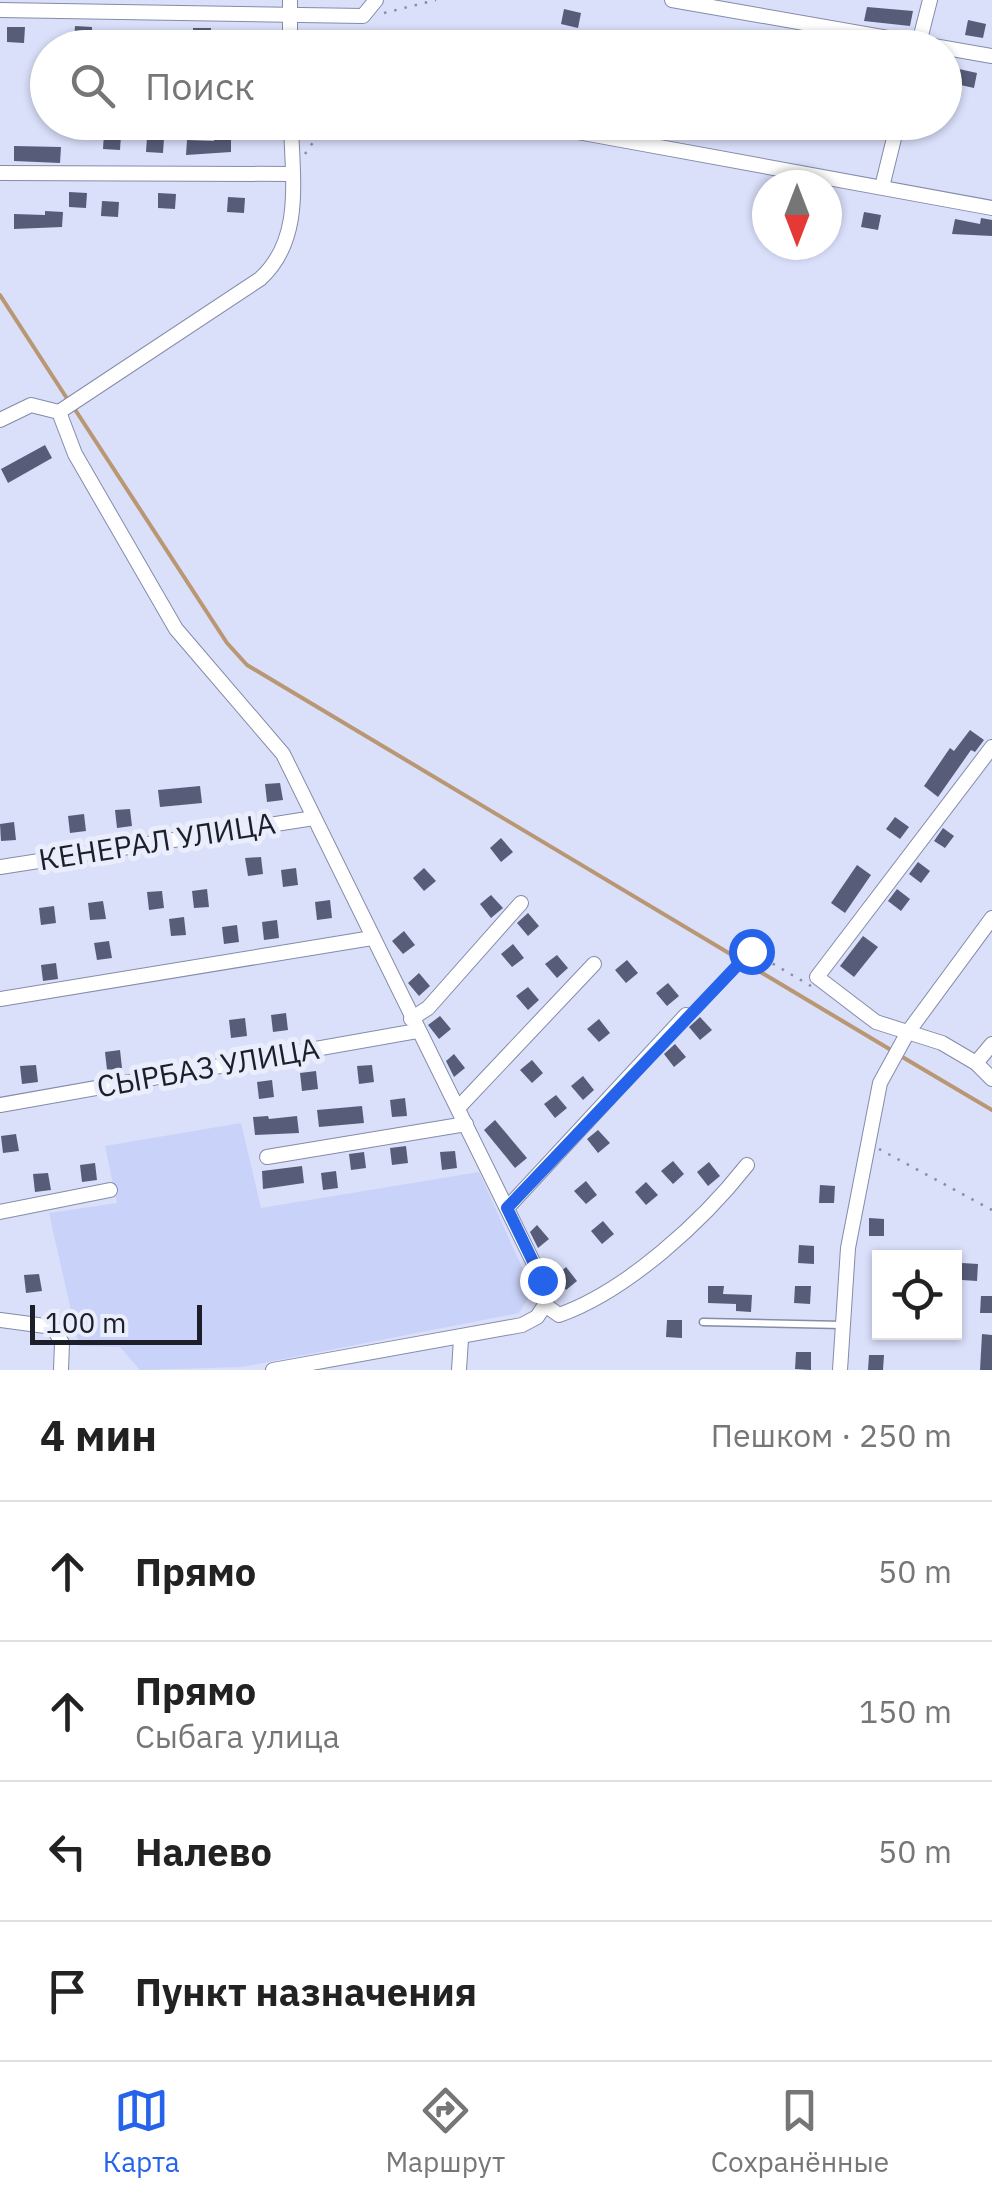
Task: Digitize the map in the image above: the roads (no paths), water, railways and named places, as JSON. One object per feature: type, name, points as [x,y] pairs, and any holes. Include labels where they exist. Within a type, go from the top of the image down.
[{"type":"street","points":[[0,10],[290,6],[363,16],[376,0]]},
{"type":"street","points":[[672,0],[836,30]]},
{"type":"street","points":[[922,30],[930,0]]},
{"type":"street","points":[[962,52],[992,56]]},
{"type":"street","points":[[0,420],[31,405],[59,412],[260,279],[280,261],[292,214],[291,140]]},
{"type":"street","points":[[622,140],[992,208]]},
{"type":"street","points":[[882,187],[894,140]]},
{"type":"street","points":[[0,174],[292,174]]},
{"type":"street","points":[[59,412],[75,454],[176,629],[283,754],[542,1280],[545,1305],[537,1317],[522,1325],[273,1370]]},
{"type":"street","points":[[992,747],[818,977],[876,1022],[976,1062],[992,1078]]},
{"type":"street","name":"КЕНЕРАЛ УЛИЦА","points":[[0,866],[314,818]]},
{"type":"street","points":[[414,1025],[521,903]]},
{"type":"street","points":[[840,1370],[848,1248],[865,1142],[880,1083],[908,1032],[992,918]]},
{"type":"street","points":[[0,999],[372,938]]},
{"type":"street","points":[[458,1108],[594,964]]},
{"type":"street","points":[[507,1208],[686,1015]]},
{"type":"street","name":"СЫРБАЗ УЛИЦА","points":[[0,1105],[414,1025]]},
{"type":"street","points":[[976,1062],[992,1044]]},
{"type":"street","points":[[267,1157],[466,1124]]},
{"type":"street","points":[[545,1305],[559,1314],[616,1287],[722,1196],[746,1165]]},
{"type":"street","points":[[0,1212],[110,1190]]},
{"type":"street","points":[[0,1320],[53,1327],[62,1342],[60,1370]]},
{"type":"street","points":[[459,1370],[461,1339]]},
{"type":"lane","points":[[703,1322],[843,1325]]},
{"type":"waterway","points":[[0,295],[68,400]]},
{"type":"waterway","points":[[74,408],[227,643],[247,665],[891,1050]]},
{"type":"waterway","points":[[899,1055],[992,1110]]}]
